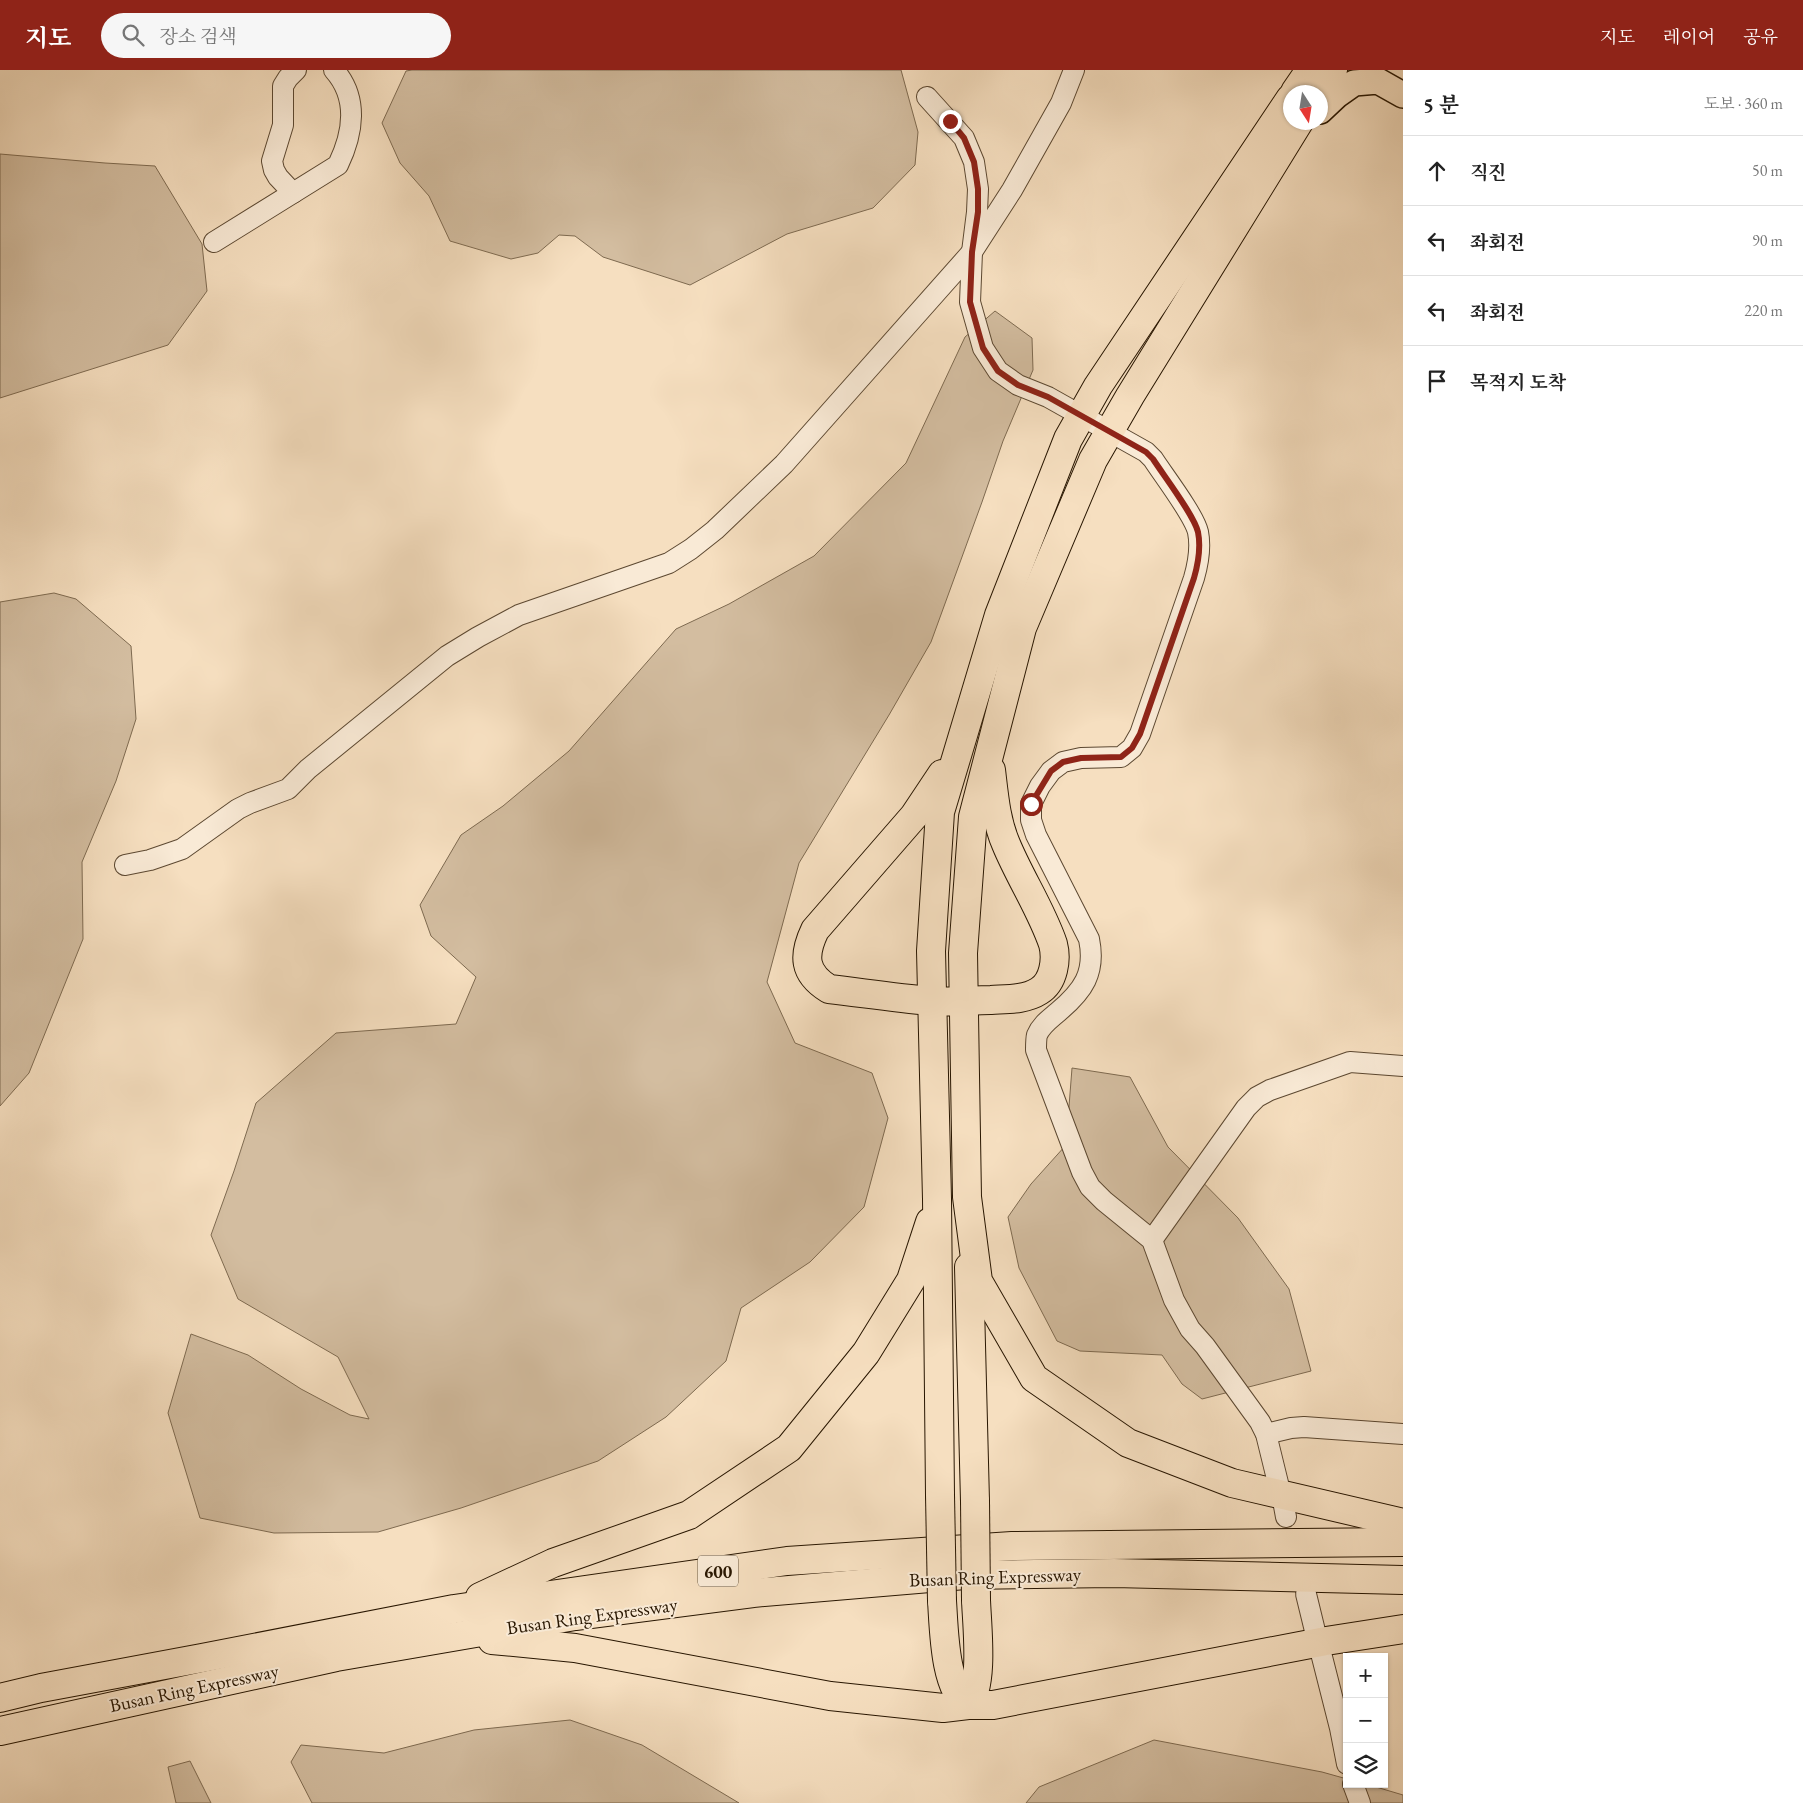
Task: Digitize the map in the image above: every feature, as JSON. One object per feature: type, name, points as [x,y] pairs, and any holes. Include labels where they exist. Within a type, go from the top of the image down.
[{"type":"highway","points":[[1300,85],[1310,70]]},
{"type":"highway","points":[[1322,85],[1332,70]]},
{"type":"highway","points":[[968,1705],[958,1695],[953,1681],[944,1638],[942,1601],[937,1199],[931,951],[940,812],[999,615],[1068,440],[1098,386],[1283,109]]},
{"type":"highway","points":[[968,1705],[973,1699],[976,1690],[978,1675],[963,953],[973,818],[1022,628],[1093,460],[1294,130]]},
{"type":"highway","points":[[961,742],[914,816],[815,930],[808,944],[807,959],[811,972],[817,982],[829,989],[932,1001],[1011,998],[1028,996],[1040,991],[1053,972],[1056,957],[1050,937],[1012,857],[1001,829],[994,796],[990,753]]},
{"type":"highway","points":[[967,1197],[978,1281],[1034,1378],[1128,1443],[1232,1483],[1403,1523]]},
{"type":"highway","points":[[454,1609],[553,1563],[689,1515],[789,1448],[866,1353],[910,1280],[937,1199]]},
{"type":"highway","name":"Busan Ring Expressway","points":[[0,1698],[41,1688],[454,1609],[787,1561],[1012,1546],[1403,1542]]},
{"type":"highway","name":"Busan Ring Expressway","points":[[0,1731],[336,1657],[575,1616],[754,1592],[965,1575],[1114,1573],[1403,1580]]},
{"type":"highway","points":[[457,1636],[575,1648],[830,1696],[944,1708],[968,1705],[994,1705],[1326,1640],[1403,1629]]},
{"type":"main road","points":[[1328,103],[1337,94],[1354,83],[1378,81],[1403,95]]},
{"type":"main road","points":[[1284,146],[1301,130]]},
{"type":"street","points":[[293,193],[278,177],[272,161],[283,125],[283,86],[296,70]]},
{"type":"street","points":[[214,242],[338,165],[346,149],[351,128],[351,108],[342,80],[334,70]]},
{"type":"street","points":[[126,865],[150,860],[182,849],[193,843],[238,809],[288,789],[308,769],[447,656],[478,637],[520,615],[669,563],[715,530],[784,464],[972,252],[1012,190],[1061,103],[1074,70]]},
{"type":"street","points":[[927,97],[964,138],[974,162],[978,189],[978,212],[972,252],[970,302],[983,348],[998,371],[1018,385],[1048,397],[1146,452],[1153,459],[1198,532],[1198,563],[1140,734],[1132,748],[1121,757],[1081,758],[1063,762],[1051,771],[1031,804],[1031,820],[1036,835],[1089,939],[1092,954],[1087,978],[1074,999],[1041,1027],[1036,1036],[1036,1050],[1082,1172],[1090,1187],[1104,1201],[1152,1240],[1174,1300],[1190,1329],[1252,1410],[1266,1434],[1278,1483]]},
{"type":"street","points":[[1152,1240],[1246,1108],[1257,1097],[1270,1090],[1350,1062],[1403,1066]]},
{"type":"street","points":[[1266,1434],[1304,1427],[1403,1434]]},
{"type":"street","points":[[1306,1594],[1316,1632]]},
{"type":"street","points":[[1321,1653],[1343,1743]]},
{"type":"street","points":[[1354,1788],[1360,1803]]},
{"type":"shaded area","points":[[901,70],[918,132],[915,165],[873,208],[787,234],[690,285],[603,257],[575,236],[559,235],[538,253],[511,259],[450,241],[429,196],[400,163],[382,123],[406,71]]},
{"type":"shaded area","points":[[0,154],[155,166],[202,244],[207,291],[168,345],[0,398]]},
{"type":"shaded area","points":[[995,311],[1032,338],[1033,370],[1003,441],[931,642],[799,863],[767,982],[795,1043],[872,1073],[888,1118],[864,1207],[810,1262],[741,1308],[726,1361],[666,1417],[598,1461],[461,1508],[378,1532],[274,1533],[200,1518],[168,1413],[191,1334],[248,1355],[301,1389],[350,1415],[369,1419],[338,1357],[238,1299],[211,1235],[256,1103],[336,1033],[456,1024],[476,977],[431,936],[420,905],[461,835],[503,806],[569,751],[676,629],[729,604],[814,556],[906,463],[965,337]]},
{"type":"shaded area","points":[[54,593],[76,599],[131,646],[136,719],[116,781],[82,862],[83,939],[29,1073],[0,1106],[0,602]]},
{"type":"shaded area","points":[[1072,1068],[1130,1077],[1168,1147],[1238,1218],[1289,1289],[1311,1371],[1202,1399],[1182,1384],[1162,1355],[1080,1351],[1057,1341],[1019,1268],[1008,1217],[1031,1184],[1066,1145]]},
{"type":"shaded area","points":[[570,1720],[642,1745],[739,1803],[312,1803],[291,1762],[301,1745],[384,1753],[474,1730]]},
{"type":"shaded area","points":[[1154,1740],[1322,1772],[1343,1778],[1343,1788],[1379,1788],[1403,1795],[1403,1803],[1026,1803],[1039,1787]]},
{"type":"shaded area","points":[[190,1761],[211,1803],[176,1803],[168,1767]]},
{"type":"route","points":[[950,121],[964,138],[974,162],[978,189],[978,212],[972,252],[970,302],[983,348],[998,371],[1018,385],[1048,397],[1146,452],[1153,459],[1198,532],[1198,563],[1194,578],[1140,734],[1132,748],[1121,757],[1081,758],[1063,762],[1051,771],[1040,786],[1031,804]]}]
